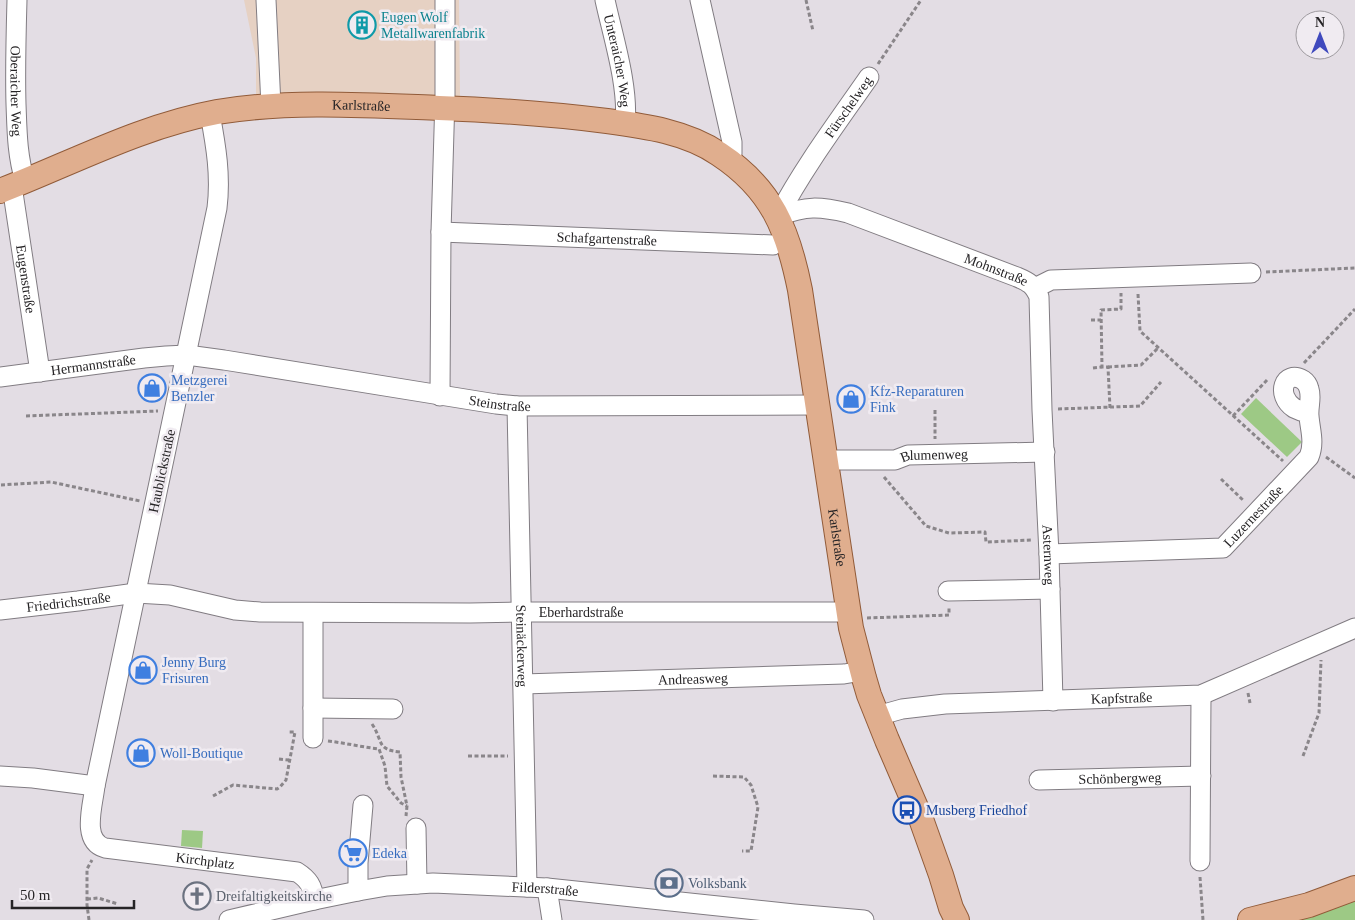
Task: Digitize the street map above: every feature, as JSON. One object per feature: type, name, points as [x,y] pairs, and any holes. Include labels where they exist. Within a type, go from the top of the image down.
[{"type":"main road","name":"Karlstraße","points":[[12,186],[170,123],[244,108],[271,106],[350,105],[512,111],[626,124],[684,137],[711,149],[728,160],[751,178],[760,189],[778,216],[790,245],[796,270],[848,615],[862,671],[877,716],[921,819],[951,908],[957,920]]},
{"type":"main road","points":[[1250,920],[1309,904],[1355,888]]},
{"type":"street","name":"Oberaicher Weg","points":[[12,186],[18,155],[15,59],[17,0]]},
{"type":"street","points":[[266,0],[271,106]]},
{"type":"street","points":[[440,396],[445,0]]},
{"type":"street","name":"Unteraicher Weg","points":[[605,0],[622,78],[626,124]]},
{"type":"street","points":[[700,0],[732,142],[732,154],[728,160]]},
{"type":"street","name":"Fürschelweg","points":[[778,216],[808,165],[869,77]]},
{"type":"street","name":"Haublickstraße","points":[[90,828],[95,786],[187,355],[219,194],[218,161],[210,114]]},
{"type":"street","name":"Eugenstraße","points":[[12,186],[40,372]]},
{"type":"street","name":"Mohnstraße","points":[[778,216],[810,207],[848,212],[1028,281],[1035,288],[1051,280],[1250,273]]},
{"type":"street","name":"Schafgartenstraße","points":[[441,232],[773,245]]},
{"type":"street","name":"Asternweg","points":[[1035,288],[1039,297],[1054,701]]},
{"type":"street","name":"Hermannstraße","points":[[0,377],[144,358],[187,355]]},
{"type":"street","name":"Steinstraße","points":[[187,355],[440,396],[517,406],[817,405]]},
{"type":"street","points":[[1292,379],[1283,387],[1283,395],[1294,408],[1308,413],[1312,436],[1312,450]]},
{"type":"street","name":"Steinäckerweg","points":[[517,406],[528,887]]},
{"type":"street","name":"Luzernestraße","points":[[1049,547],[1223,548],[1309,457],[1312,450]]},
{"type":"street","name":"Blumenweg","points":[[825,460],[895,460],[908,455],[1045,452]]},
{"type":"street","points":[[948,591],[1050,589]]},
{"type":"street","name":"Eberhardstraße","points":[[136,593],[170,595],[246,611],[848,615]]},
{"type":"street","name":"Friedrichstraße","points":[[0,610],[136,593]]},
{"type":"street","points":[[313,738],[314,612]]},
{"type":"street","name":"Kapfstraße","points":[[877,716],[902,709],[930,705],[1201,695],[1355,628]]},
{"type":"street","name":"Andreasweg","points":[[523,684],[844,674],[862,671]]},
{"type":"street","points":[[1200,861],[1201,695]]},
{"type":"street","points":[[313,708],[393,709]]},
{"type":"street","points":[[0,776],[95,786]]},
{"type":"street","name":"Schönbergweg","points":[[1039,780],[1201,776]]},
{"type":"street","points":[[358,891],[358,863],[363,805]]},
{"type":"street","points":[[409,825],[417,884]]},
{"type":"street","name":"Kirchplatz","points":[[90,828],[94,842],[105,848],[297,872],[309,882],[313,889],[314,900]]},
{"type":"street","name":"Filderstraße","points":[[229,920],[297,912],[314,900],[387,886],[417,884],[547,888],[759,911],[864,920]]},
{"type":"street","points":[[547,888],[552,920]]},
{"type":"path","points":[[806,0],[813,30]]},
{"type":"path","name":"Fürschelweg","points":[[869,77],[921,0]]},
{"type":"path","points":[[1250,273],[1355,268]]},
{"type":"path","points":[[1102,366],[1101,310],[1121,309],[1129,277]]},
{"type":"path","points":[[1129,277],[1140,331],[1295,472]]},
{"type":"path","points":[[1233,416],[1272,375],[1292,379],[1303,364],[1355,309]]},
{"type":"path","points":[[1092,320],[1101,320]]},
{"type":"path","points":[[1093,368],[1102,366],[1141,366],[1158,348]]},
{"type":"path","points":[[1108,366],[1110,408]]},
{"type":"path","points":[[1042,410],[1140,406],[1161,382]]},
{"type":"path","points":[[26,416],[175,410]]},
{"type":"path","points":[[935,410],[936,455]]},
{"type":"path","points":[[1312,450],[1328,457],[1355,478]]},
{"type":"path","points":[[869,460],[926,526],[949,533],[985,532],[986,542],[1049,547]]},
{"type":"path","points":[[1221,479],[1256,512]]},
{"type":"path","points":[[1,485],[51,482],[155,505]]},
{"type":"path","points":[[848,615],[949,615],[948,591]]},
{"type":"path","points":[[1303,756],[1319,713],[1322,642]]},
{"type":"path","points":[[358,709],[373,726],[384,748],[400,752],[401,777],[408,806],[406,817],[409,825]]},
{"type":"path","points":[[213,796],[233,784],[280,788],[286,780],[295,732],[288,732]]},
{"type":"path","points":[[313,738],[379,749],[385,766],[388,786],[401,803],[408,806]]},
{"type":"path","points":[[468,756],[525,755]]},
{"type":"path","points":[[279,759],[290,760]]},
{"type":"path","points":[[713,776],[744,777],[751,785],[758,807],[751,851],[742,851]]},
{"type":"path","points":[[1200,861],[1203,920]]},
{"type":"path","points":[[87,869],[87,899],[90,920]]},
{"type":"path","points":[[87,899],[98,898],[118,904]]},
{"type":"shaded area","points":[[244,0],[459,0],[460,96],[256,98],[256,58]]},
{"type":"green space","points":[[1256,398],[1302,442],[1287,457],[1241,414]]},
{"type":"green space","points":[[182,830],[203,831],[202,848],[181,846]]},
{"type":"green space","points":[[1355,893],[1355,920],[1282,920]]},
{"type":"place","name":"Eugen Wolf Metallwarenfabrik","points":[[362,25]]},
{"type":"place","name":"Metzgerei Benzler","points":[[152,388]]},
{"type":"place","name":"Kfz-Reparaturen Fink","points":[[851,399]]},
{"type":"place","name":"Jenny Burg Frisuren","points":[[143,670]]},
{"type":"place","name":"Woll-Boutique","points":[[141,753]]},
{"type":"place","name":"Musberg Friedhof","points":[[907,810]]},
{"type":"place","name":"Edeka","points":[[353,853]]},
{"type":"place","name":"Volksbank","points":[[669,883]]},
{"type":"place","name":"Dreifaltigkeitskirche","points":[[197,896]]}]
